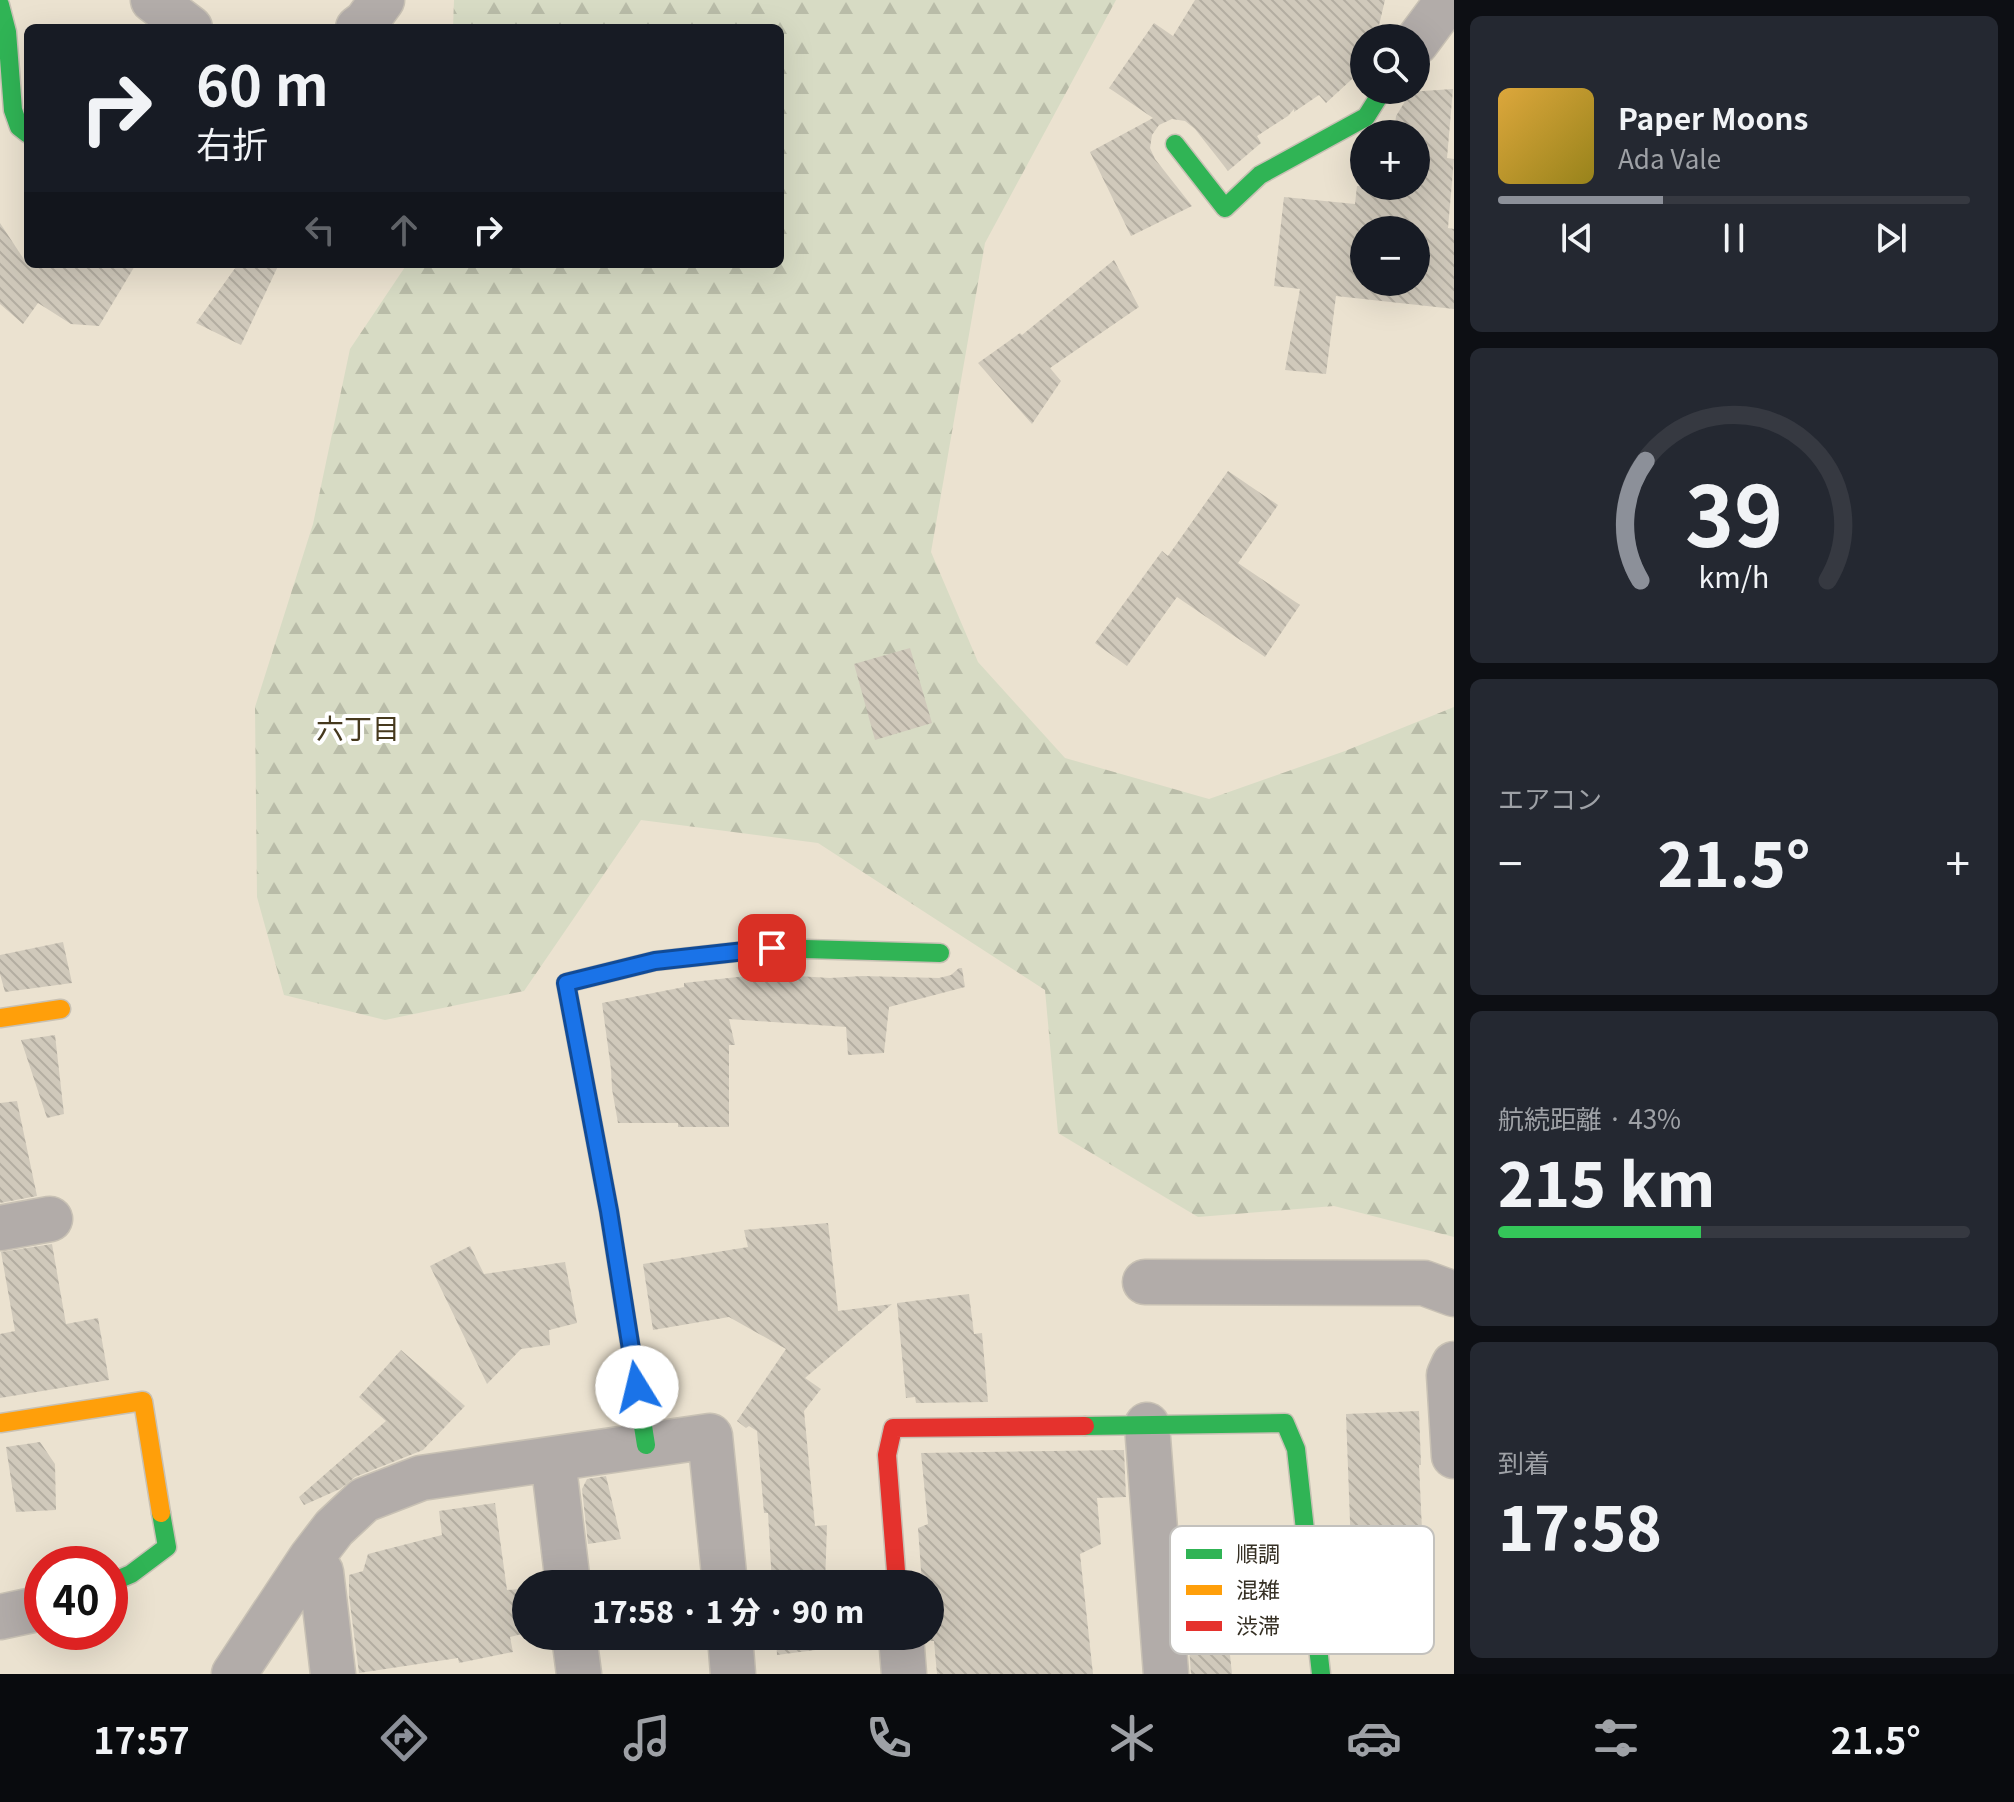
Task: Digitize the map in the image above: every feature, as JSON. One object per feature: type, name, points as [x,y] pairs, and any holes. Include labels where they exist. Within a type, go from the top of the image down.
[{"type":"street","points":[[153,0],[185,24]]},
{"type":"street","points":[[363,24],[382,0]]},
{"type":"street","points":[[1430,24],[1448,0]]},
{"type":"street","points":[[0,5],[7,32],[13,110],[19,127],[24,131]]},
{"type":"street","points":[[1175,144],[1225,208],[1260,175],[1366,117],[1374,104]]},
{"type":"street","points":[[646,1445],[609,1211],[566,983],[655,961],[772,948],[940,953]]},
{"type":"street","points":[[0,1018],[61,1009]]},
{"type":"street","points":[[0,1228],[50,1219]]},
{"type":"street","points":[[1145,1282],[1424,1283],[1454,1294]]},
{"type":"street","points":[[1454,1364],[1449,1375],[1454,1456]]},
{"type":"street","points":[[0,1423],[143,1401],[167,1547],[128,1575]]},
{"type":"street","points":[[896,1570],[887,1455],[893,1428],[1285,1423],[1296,1449],[1305,1526]]},
{"type":"street","points":[[1147,1425],[1166,1674]]},
{"type":"street","points":[[234,1674],[334,1528],[364,1500],[421,1478],[710,1436],[724,1570]]},
{"type":"street","points":[[553,1459],[566,1570]]},
{"type":"street","points":[[311,1558],[321,1572],[333,1674]]},
{"type":"street","points":[[0,1617],[24,1612]]},
{"type":"street","points":[[576,1650],[579,1674]]},
{"type":"street","points":[[731,1650],[733,1674]]},
{"type":"street","points":[[902,1650],[904,1674]]},
{"type":"street","points":[[1319,1654],[1321,1674]]},
{"type":"green space","points":[[454,0],[1116,0],[985,243],[931,552],[978,662],[1065,758],[1209,799],[1345,751],[1454,707],[1454,1237],[1334,1206],[1198,1217],[1058,1133],[1045,990],[818,843],[641,820],[524,991],[385,1020],[284,995],[257,897],[255,707],[313,524],[350,349],[404,268],[784,268],[784,24],[453,24]]},
{"type":"building","points":[[1195,0],[1385,0],[1379,24],[1350,24],[1350,81],[1326,103],[1319,95],[1257,136],[1261,143],[1228,171],[1185,121],[1172,119],[1159,125],[1152,135],[1150,148],[1155,159],[1192,206],[1131,236],[1090,152],[1153,118],[1109,88],[1154,23],[1173,36]]},
{"type":"building","points":[[1453,89],[1447,158],[1454,159],[1448,228],[1454,229],[1454,309],[1336,296],[1326,374],[1285,370],[1300,289],[1274,286],[1284,197],[1355,204],[1355,200],[1430,200],[1430,120],[1396,120],[1403,104],[1430,104],[1430,91]]},
{"type":"building","points":[[0,223],[24,259],[24,268],[134,268],[99,326],[71,324],[38,303],[23,324],[0,304]]},
{"type":"building","points":[[1114,260],[1139,307],[1050,368],[1061,381],[1032,424],[978,363],[1020,333],[1022,335]]},
{"type":"building","points":[[235,268],[277,268],[241,345],[196,323]]},
{"type":"building","points":[[1228,471],[1278,505],[1238,563],[1300,605],[1265,657],[1177,597],[1127,666],[1095,643],[1162,551],[1168,556]]},
{"type":"building","points":[[910,648],[932,723],[875,740],[854,664]]},
{"type":"building","points":[[63,942],[72,983],[5,992],[0,974],[0,955]]},
{"type":"building","points":[[962,968],[965,987],[889,1007],[884,1053],[848,1055],[846,1027],[729,1019],[735,1045],[729,1045],[729,1127],[618,1123],[602,1003],[684,987],[684,983],[765,974],[830,978],[939,978],[951,975]]},
{"type":"building","points":[[55,1035],[64,1114],[47,1118],[21,1040]]},
{"type":"building","points":[[17,1101],[37,1196],[0,1203],[0,1103]]},
{"type":"building","points":[[828,1223],[838,1311],[892,1304],[805,1378],[821,1389],[804,1411],[815,1526],[827,1525],[825,1570],[771,1570],[768,1513],[764,1513],[757,1431],[737,1421],[786,1349],[729,1317],[653,1330],[643,1264],[748,1247],[744,1230]]},
{"type":"building","points":[[52,1244],[66,1324],[98,1318],[109,1380],[0,1398],[0,1334],[15,1331],[1,1252]]},
{"type":"building","points":[[470,1246],[484,1274],[565,1262],[577,1323],[549,1330],[550,1345],[521,1349],[487,1384],[430,1266]]},
{"type":"building","points":[[969,1294],[974,1334],[982,1333],[988,1402],[916,1403],[915,1397],[906,1398],[897,1303]]},
{"type":"building","points":[[401,1350],[465,1406],[423,1450],[355,1477],[340,1489],[304,1505],[299,1497],[386,1421],[359,1397]]},
{"type":"building","points":[[1419,1411],[1422,1526],[1350,1526],[1346,1414]]},
{"type":"building","points":[[40,1442],[55,1464],[56,1510],[16,1512],[6,1447]]},
{"type":"building","points":[[1124,1450],[1126,1497],[1097,1498],[1101,1544],[1080,1554],[1093,1674],[937,1674],[935,1650],[944,1650],[944,1570],[921,1570],[918,1528],[928,1524],[921,1453]]},
{"type":"building","points":[[606,1476],[621,1539],[588,1544],[582,1489],[587,1479]]},
{"type":"building","points":[[495,1503],[507,1590],[512,1590],[510,1637],[513,1652],[459,1663],[458,1658],[359,1673],[349,1575],[363,1571],[368,1554],[442,1535],[439,1511]]},
{"type":"building","points":[[777,1650],[816,1650],[777,1655]]},
{"type":"building","points":[[1190,1654],[1230,1654],[1232,1674],[1191,1674]]},
{"type":"traffic: fast","points":[[0,5],[7,32],[13,110],[19,127],[24,131]]},
{"type":"traffic: fast","points":[[1175,144],[1225,208],[1260,175],[1366,117],[1374,104]]},
{"type":"traffic: fast","points":[[646,1445],[609,1211],[566,983],[655,961],[772,948],[940,953]]},
{"type":"traffic: fast","points":[[1085,1426],[1285,1423],[1296,1449],[1305,1526]]},
{"type":"traffic: fast","points":[[128,1575],[167,1547],[161,1513]]},
{"type":"traffic: fast","points":[[1319,1654],[1321,1674]]},
{"type":"traffic: slow","points":[[0,1018],[61,1009]]},
{"type":"traffic: slow","points":[[0,1423],[143,1401],[161,1513]]},
{"type":"traffic: jam","points":[[896,1570],[887,1455],[893,1428],[1085,1426]]},
{"type":"district","name":"六丁目","points":[[358,729]]},
{"type":"route","points":[[637,1387],[609,1211],[566,983],[655,961],[772,948]]}]
